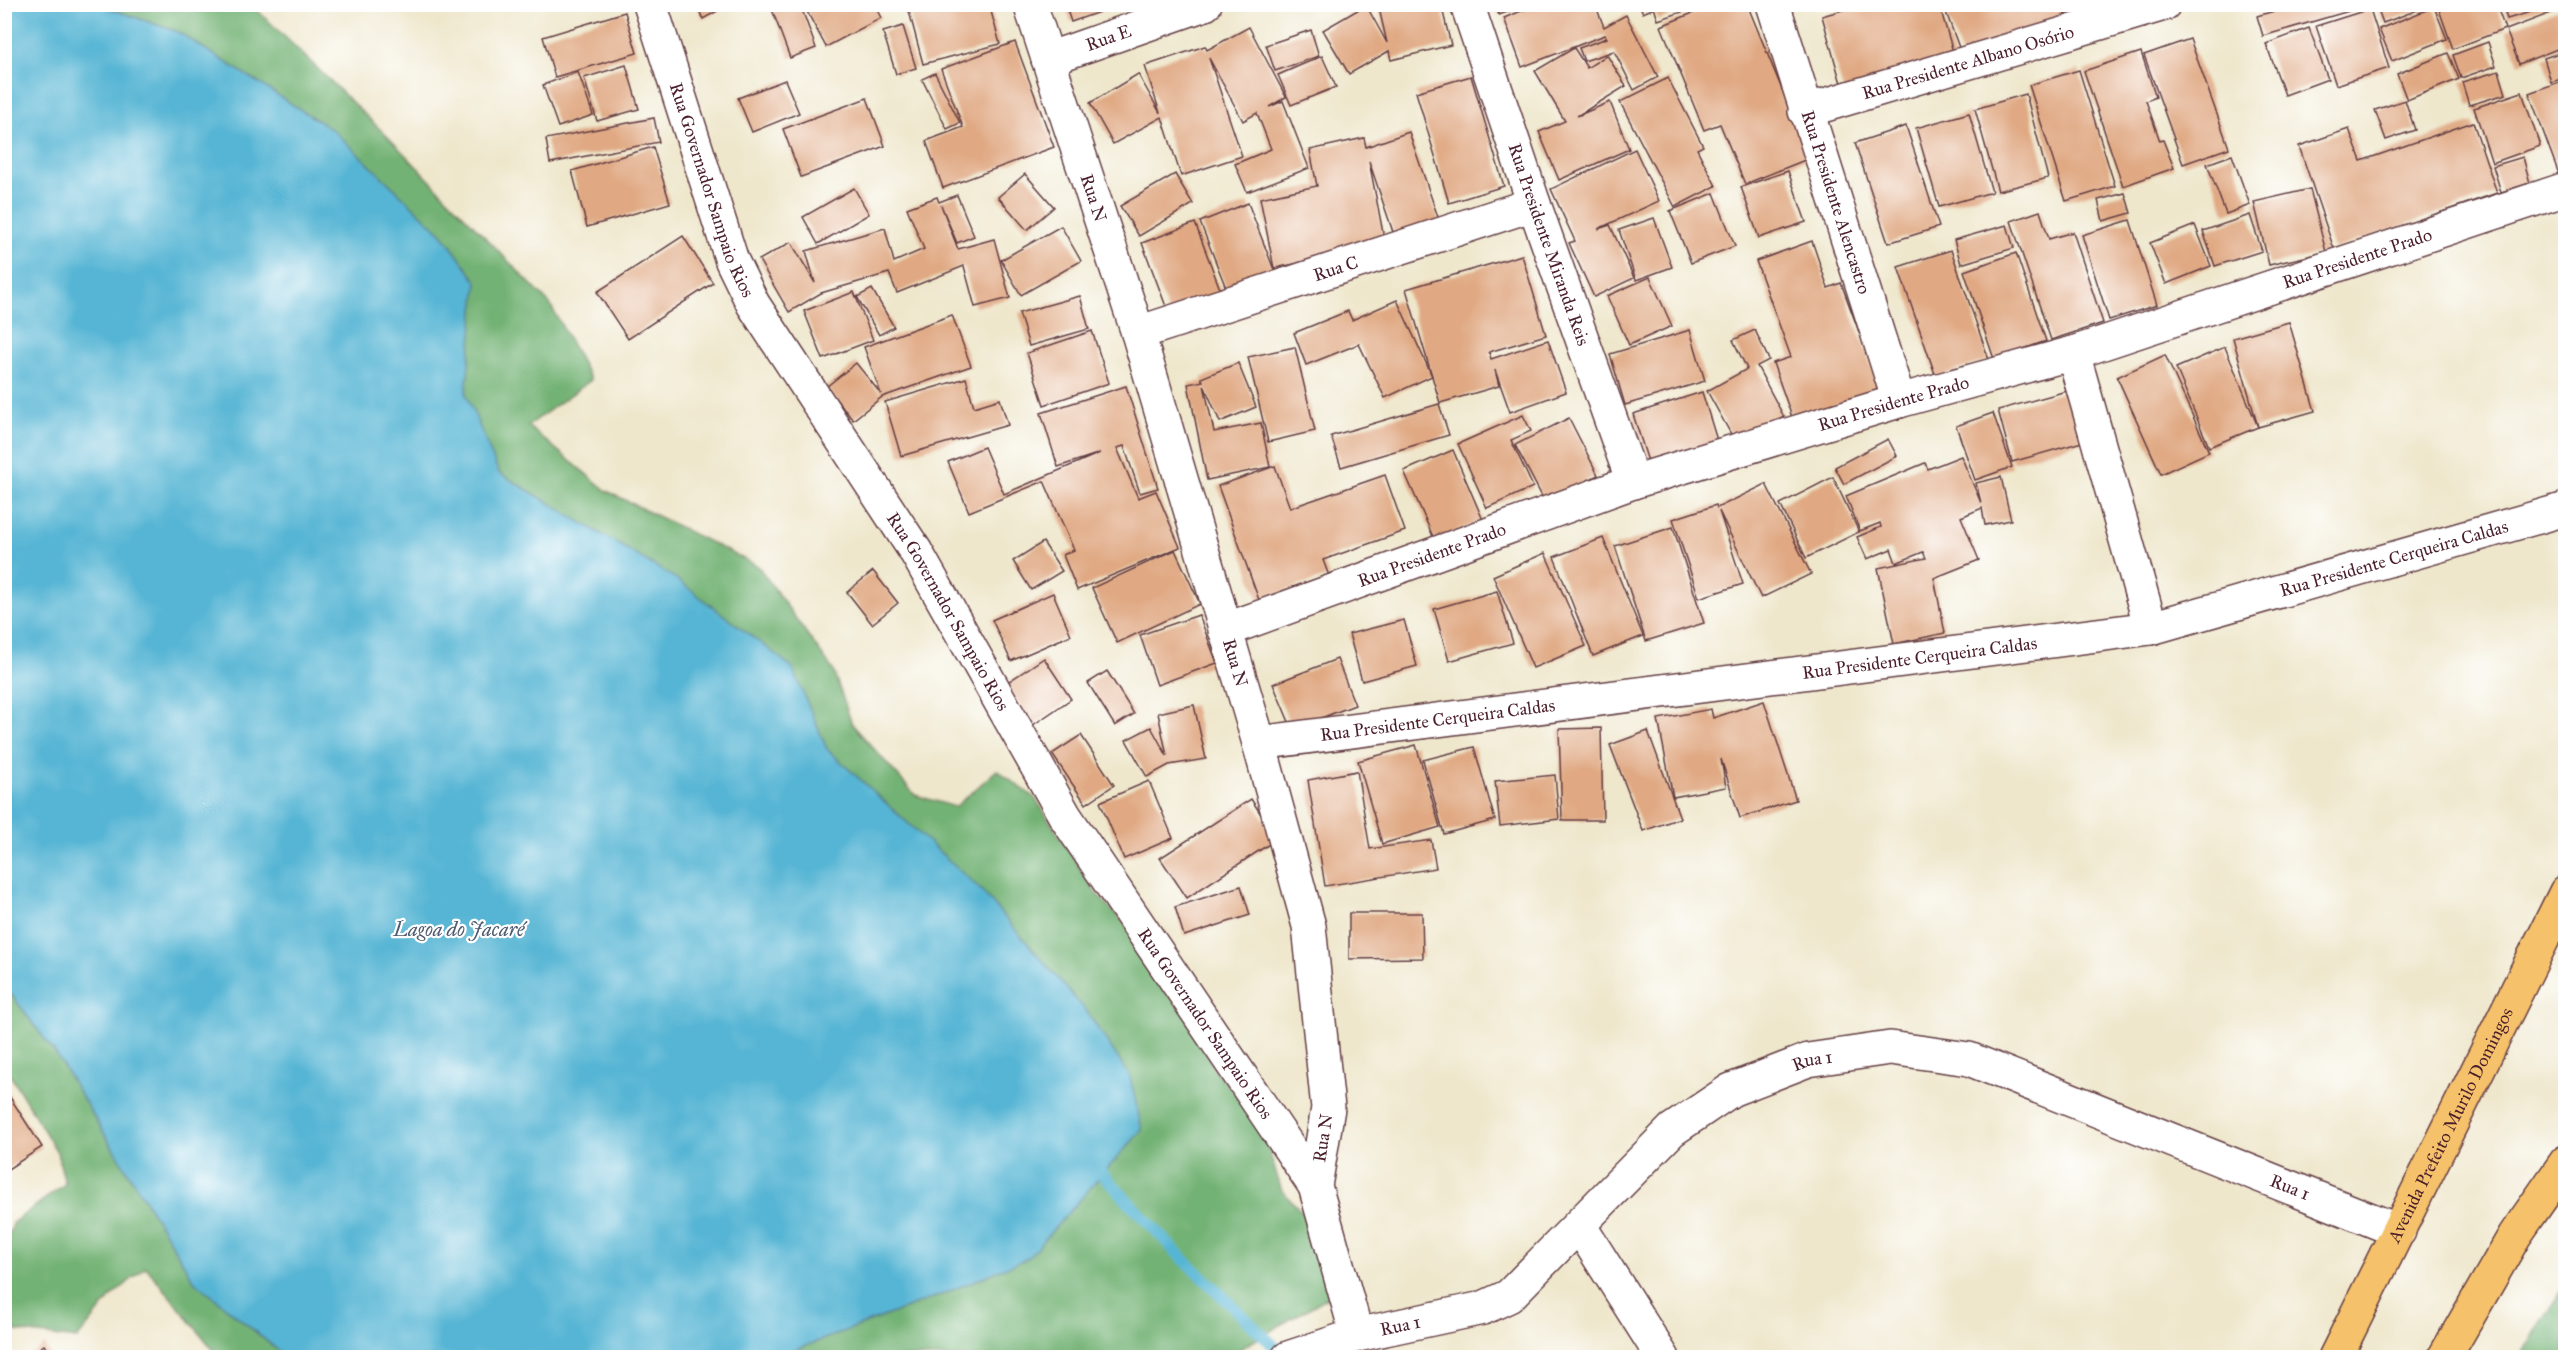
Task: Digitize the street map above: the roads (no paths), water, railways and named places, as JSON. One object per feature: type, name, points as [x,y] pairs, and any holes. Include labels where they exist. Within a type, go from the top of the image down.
[{"type":"main road","name":"Avenida Prefeito Murilo Domingos","points":[[2335,1358],[2565,892]]},
{"type":"main road","points":[[2444,1358],[2515,1235],[2565,1162]]},
{"type":"street","name":"Rua Governador Sampaio Rios","points":[[650,4],[732,261],[753,304],[916,552],[1065,816],[1315,1186]]},
{"type":"street","name":"Rua N","points":[[1030,4],[1138,333],[1260,743],[1309,926],[1328,1108],[1315,1186],[1357,1335]]},
{"type":"street","name":"Rua E","points":[[1048,59],[1205,4]]},
{"type":"street","name":"Rua Presidente Miranda Reis","points":[[1467,4],[1534,204],[1633,482]]},
{"type":"street","name":"Rua Presidente Alencastro","points":[[1773,4],[1805,111],[1899,401]]},
{"type":"street","name":"Rua Presidente Albano Osório","points":[[1805,111],[2164,4]]},
{"type":"street","name":"Rua Presidente Prado","points":[[1225,630],[1633,482],[1899,401],[2073,353],[2565,189]]},
{"type":"street","name":"Rua C","points":[[1138,333],[1534,204]]},
{"type":"street","points":[[2073,353],[2151,628]]},
{"type":"street","name":"Rua Presidente Cerqueira Caldas","points":[[1260,743],[2151,628],[2565,509]]},
{"type":"street","name":"Rua 1","points":[[1288,1358],[1357,1335],[1483,1308],[1509,1296],[1672,1130],[1731,1090],[1808,1060],[1890,1048],[1969,1059],[2399,1231]]},
{"type":"street","points":[[1579,1225],[1663,1358]]},
{"type":"water","name":"Lagoa do Jacaré","points":[[5,4],[100,5],[178,32],[333,130],[443,235],[477,282],[466,394],[499,473],[675,578],[792,667],[827,749],[981,890],[1088,1013],[1130,1076],[1142,1130],[1028,1258],[936,1297],[776,1357],[286,1357],[194,1281],[55,1053],[5,986]]},
{"type":"waterway","points":[[1092,1163],[1174,1250],[1279,1351]]}]
